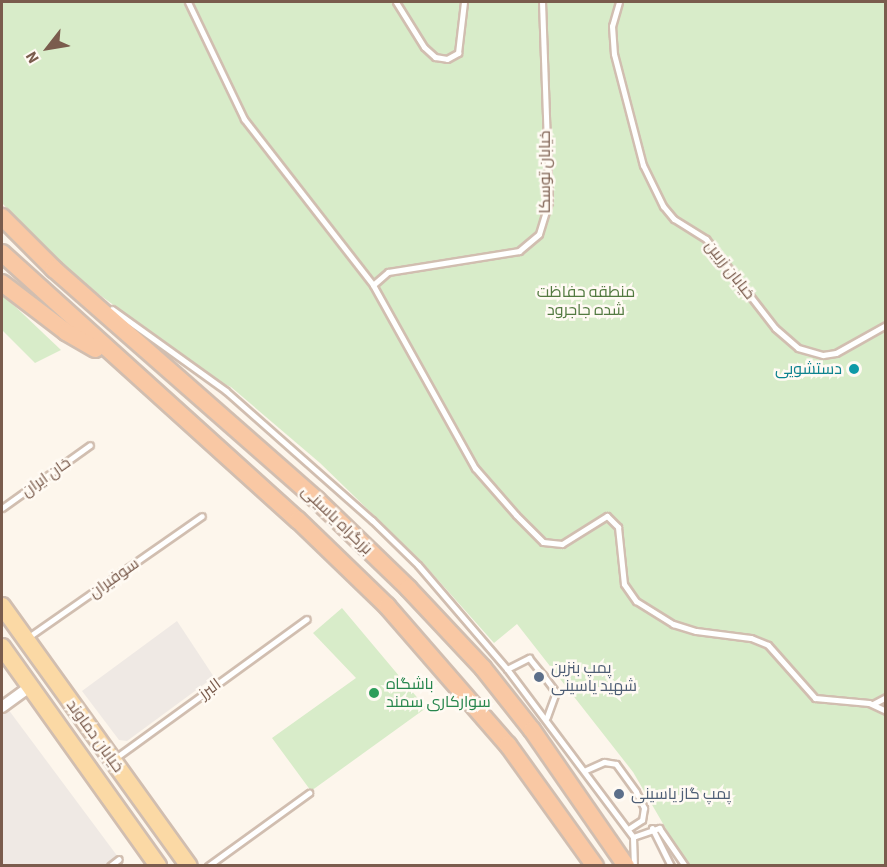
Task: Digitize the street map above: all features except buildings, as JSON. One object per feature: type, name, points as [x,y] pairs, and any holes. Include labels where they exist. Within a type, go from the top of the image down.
[{"type":"highway","name":"بزرگراه یاسینی","points":[[2,218],[54,269],[317,500],[408,588],[483,668],[532,730],[626,866]]},
{"type":"highway","name":"بزرگراه یاسینی","points":[[2,253],[290,512],[387,606],[508,745],[595,866]]},
{"type":"highway","points":[[2,282],[66,332],[122,362]]},
{"type":"main road","name":"خیابان دماوند","points":[[2,606],[189,866]]},
{"type":"main road","name":"خیابان دماوند","points":[[2,647],[158,866]]},
{"type":"street","points":[[2,707],[30,687]]},
{"type":"lane","points":[[188,2],[244,119],[374,285],[475,468],[543,542],[562,544],[607,516],[618,527],[624,584],[636,601],[674,624],[696,631],[751,638],[768,645],[815,698],[873,704],[885,711]]},
{"type":"lane","points":[[396,2],[424,47],[435,57],[447,59],[458,53],[464,2]]},
{"type":"lane","name":"خیابان توسکا","points":[[374,285],[388,272],[519,251],[539,234],[549,202],[542,2]]},
{"type":"lane","name":"خیابان زربین","points":[[619,2],[612,26],[614,54],[643,165],[663,206],[674,219],[706,239],[775,327],[798,348],[823,355],[836,353],[885,325]]},
{"type":"lane","points":[[54,269],[210,379],[301,453],[418,565],[547,717],[586,770],[633,837],[634,866]]},
{"type":"lane","name":"خان ایران","points":[[2,508],[90,445]]},
{"type":"lane","name":"سوفیران","points":[[26,639],[202,516]]},
{"type":"lane","name":"البرز","points":[[112,760],[307,619]]},
{"type":"lane","points":[[507,669],[529,658],[556,692],[547,717]]},
{"type":"lane","points":[[873,704],[885,697]]},
{"type":"lane","points":[[586,770],[604,762],[616,764],[636,792],[644,808],[642,820],[628,830]]},
{"type":"lane","points":[[208,866],[309,793]]},
{"type":"lane","points":[[633,837],[652,828],[664,831],[685,866]]},
{"type":"lane","points":[[652,828],[671,866]]},
{"type":"lane","points":[[110,866],[119,859]]},
{"type":"shaded area","points":[[177,621],[214,677],[127,741],[119,740],[82,691]]},
{"type":"shaded area","points":[[2,701],[124,865],[2,865]]},
{"type":"green space","name":"منطقه حفاظت شده جاجرود","points":[[2,2],[885,2],[885,865],[687,865],[633,772],[517,624],[494,643],[422,562],[320,463],[231,387],[215,380],[85,284],[28,231],[2,203]]},
{"type":"green space","points":[[2,294],[61,350],[35,363],[2,330]]},
{"type":"green space","name":"باشگاه سوارکاری سمند","points":[[342,608],[426,708],[311,791],[272,738],[356,678],[313,633]]},
{"type":"place","name":"دستشویی","points":[[854,369]]},
{"type":"place","name":"پمپ بنزین شهید یاسینی","points":[[539,677]]},
{"type":"place","name":"باشگاه سوارکاری سمند","points":[[374,693]]},
{"type":"place","name":"پمپ گاز یاسینی","points":[[619,794]]}]
